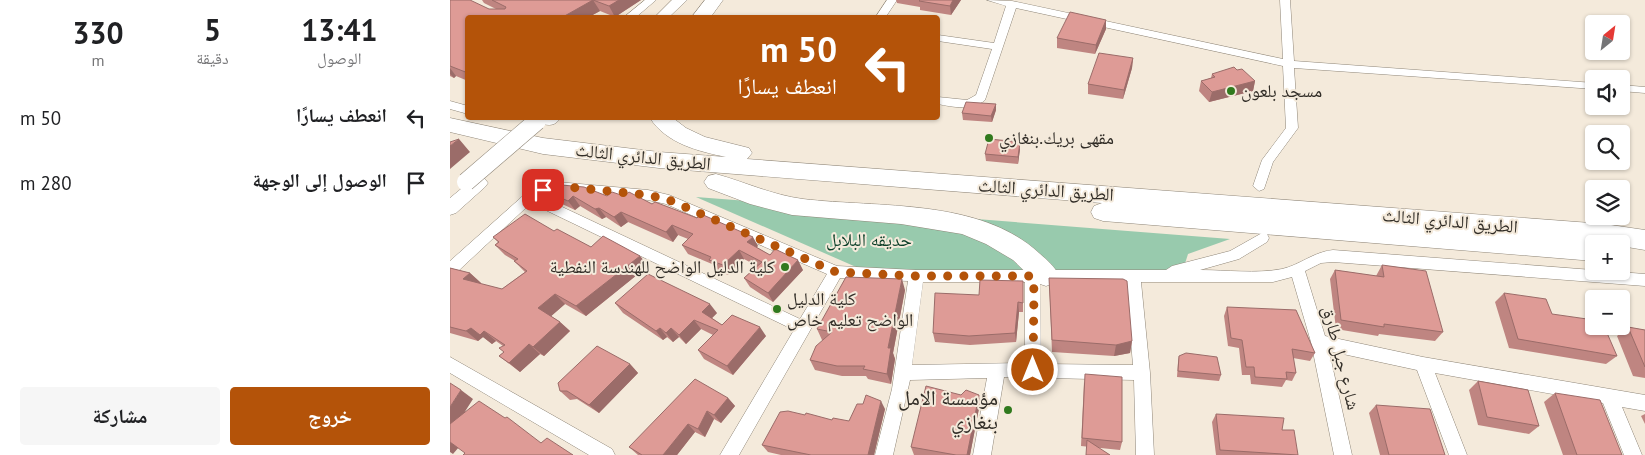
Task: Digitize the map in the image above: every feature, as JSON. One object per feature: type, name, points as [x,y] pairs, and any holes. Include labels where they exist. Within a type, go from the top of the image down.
[{"type":"highway","points":[[702,15],[714,0]]},
{"type":"highway","points":[[663,120],[673,130],[692,141],[749,155],[785,171]]},
{"type":"highway","name":"الطريق الدائري الثالث","points":[[450,125],[494,136],[576,150],[785,171],[1313,210],[1604,234],[1645,240]]},
{"type":"highway","name":"الطريق الدائري الثالث","points":[[450,143],[570,166],[716,182],[1585,250]]},
{"type":"highway","points":[[716,182],[748,194],[802,208],[935,219],[962,225],[1010,243],[1028,255],[1039,276]]},
{"type":"highway","points":[[1630,255],[1645,257]]},
{"type":"main road","points":[[663,15],[680,0]]},
{"type":"main road","points":[[450,208],[472,183],[543,120]]},
{"type":"main road","points":[[450,196],[472,183]]},
{"type":"street","points":[[632,15],[651,0]]},
{"type":"street","points":[[882,15],[892,0]]},
{"type":"street","points":[[992,0],[1289,64],[1585,85]]},
{"type":"street","points":[[1259,186],[1266,161],[1284,141],[1292,128],[1285,0]]},
{"type":"street","points":[[940,100],[977,102],[981,97],[1012,4]]},
{"type":"street","points":[[940,38],[997,47]]},
{"type":"street","points":[[1630,89],[1645,90]]},
{"type":"street","points":[[450,105],[465,109]]},
{"type":"street","points":[[450,270],[530,198],[543,190],[558,186],[648,195],[669,200],[836,272],[916,276],[1273,276],[1298,271],[1316,258],[1333,256],[1645,280]]},
{"type":"street","points":[[530,198],[802,327]]},
{"type":"street","points":[[1160,276],[1234,255],[1262,238]]},
{"type":"street","name":"شارع جبل طارق","points":[[1298,271],[1319,342],[1343,455]]},
{"type":"street","points":[[728,455],[836,272]]},
{"type":"street","points":[[884,455],[892,429],[904,373],[916,276]]},
{"type":"street","points":[[1033,370],[1034,290],[1039,276]]},
{"type":"street","points":[[1133,276],[1142,373],[1145,455]]},
{"type":"street","points":[[1319,342],[1423,364],[1645,404]]},
{"type":"street","points":[[450,364],[606,455]]},
{"type":"street","points":[[1423,364],[1458,455]]},
{"type":"street","points":[[904,373],[997,370],[1142,373]]},
{"type":"street","points":[[982,455],[997,370]]},
{"type":"street","points":[[1609,397],[1633,455]]},
{"type":"green space","name":"حديقه البلابل","points":[[696,197],[1230,239],[1188,254],[1183,270],[863,270]]},
{"type":"building","points":[[450,0],[470,0],[489,9],[505,9],[506,7],[492,0],[593,0],[566,15],[465,15],[465,72],[450,66]]},
{"type":"building","points":[[593,0],[619,0],[609,6]]},
{"type":"building","points":[[920,0],[953,0],[950,6]]},
{"type":"building","points":[[1070,12],[1106,20],[1096,45],[1057,38]]},
{"type":"building","points":[[1099,53],[1133,58],[1124,90],[1088,84]]},
{"type":"building","points":[[1234,67],[1237,70],[1242,69],[1255,81],[1212,92],[1201,81],[1215,77],[1212,74]]},
{"type":"building","points":[[966,102],[996,104],[991,116],[962,113]]},
{"type":"building","points":[[459,139],[450,146],[450,142]]},
{"type":"building","points":[[989,139],[1020,142],[1018,157],[985,154]]},
{"type":"building","points":[[550,184],[584,187],[607,196],[612,192],[624,196],[629,192],[652,204],[655,202],[697,218],[701,214],[753,237],[747,242],[770,255],[775,249],[798,260],[768,293],[744,278],[762,262],[739,250],[723,265],[709,260],[711,257],[682,245],[693,234],[672,225],[666,232],[621,212],[614,217],[599,208],[595,209],[573,196],[568,201],[539,188]]},
{"type":"building","points":[[525,214],[554,231],[557,229],[591,247],[603,236],[640,256],[576,306],[555,294],[538,308],[560,322],[533,347],[529,344],[509,363],[499,356],[504,352],[499,348],[505,345],[484,331],[480,335],[471,328],[466,331],[450,327],[450,268],[470,273],[463,279],[502,289],[527,271],[514,261],[518,259],[495,245],[499,242],[493,237]]},
{"type":"building","points":[[1382,265],[1426,271],[1443,332],[1384,324],[1384,327],[1341,320],[1335,270],[1384,277]]},
{"type":"building","points":[[648,274],[710,304],[702,312],[722,325],[732,315],[760,327],[727,366],[698,350],[718,330],[694,320],[679,335],[671,328],[666,333],[660,328],[656,331],[615,303]]},
{"type":"building","points":[[846,277],[902,279],[888,348],[891,348],[887,374],[863,369],[865,366],[837,366],[810,360],[816,346],[832,332],[817,329]]},
{"type":"building","points":[[1049,278],[1123,279],[1127,281],[1132,341],[1116,345],[1052,340]]},
{"type":"building","points":[[980,280],[1023,281],[1023,303],[1018,302],[1015,333],[969,336],[933,333],[935,293],[979,295]]},
{"type":"building","points":[[1504,293],[1546,299],[1552,314],[1585,319],[1585,335],[1608,335],[1617,356],[1518,339]]},
{"type":"building","points":[[1227,307],[1296,310],[1315,353],[1292,349],[1296,373],[1286,372],[1287,379],[1255,377],[1254,367],[1246,367],[1242,340],[1231,338]]},
{"type":"building","points":[[1630,327],[1645,330],[1645,367],[1630,332]]},
{"type":"building","points":[[597,346],[630,364],[589,405],[567,391],[560,391],[558,383]]},
{"type":"building","points":[[1186,353],[1217,357],[1221,375],[1178,371],[1179,356]]},
{"type":"building","points":[[1085,374],[1122,377],[1122,442],[1082,438]]},
{"type":"building","points":[[695,379],[728,398],[714,415],[707,411],[698,429],[688,424],[663,455],[642,455],[629,447]]},
{"type":"building","points":[[1478,381],[1528,390],[1539,426],[1487,417]]},
{"type":"building","points":[[450,383],[461,390],[450,407]]},
{"type":"building","points":[[926,386],[961,395],[966,390],[979,395],[967,455],[956,455],[911,447]]},
{"type":"building","points":[[1555,393],[1600,400],[1622,455],[1577,455]]},
{"type":"building","points":[[866,395],[881,401],[868,455],[811,455],[762,445],[780,412],[788,411],[805,415],[806,413],[832,420],[833,418],[849,421],[857,404],[863,404]]},
{"type":"building","points":[[479,401],[505,418],[507,417],[541,443],[547,438],[573,455],[463,455],[465,453],[450,442],[450,424]]},
{"type":"building","points":[[1376,405],[1430,409],[1445,455],[1389,455]]},
{"type":"building","points":[[1216,414],[1284,418],[1282,430],[1294,430],[1298,455],[1220,450]]},
{"type":"building","points":[[1087,440],[1110,455],[1086,455]]},
{"type":"place","name":"مسجد بلعون","points":[[1231,91]]},
{"type":"place","name":"مقهى بريك.بنغازي","points":[[989,138]]},
{"type":"place","name":"كلية الدليل الواضح للهندسة النفطية","points":[[785,267]]},
{"type":"place","name":"كلية الدليل الواضح تعليم خاص","points":[[777,309]]},
{"type":"place","name":"مؤسسة الامل بنغازي","points":[[1008,410]]},
{"type":"route","points":[[543,190],[558,186],[648,195],[669,200],[836,272],[916,276],[1032,276],[1034,290],[1033,370]]}]
